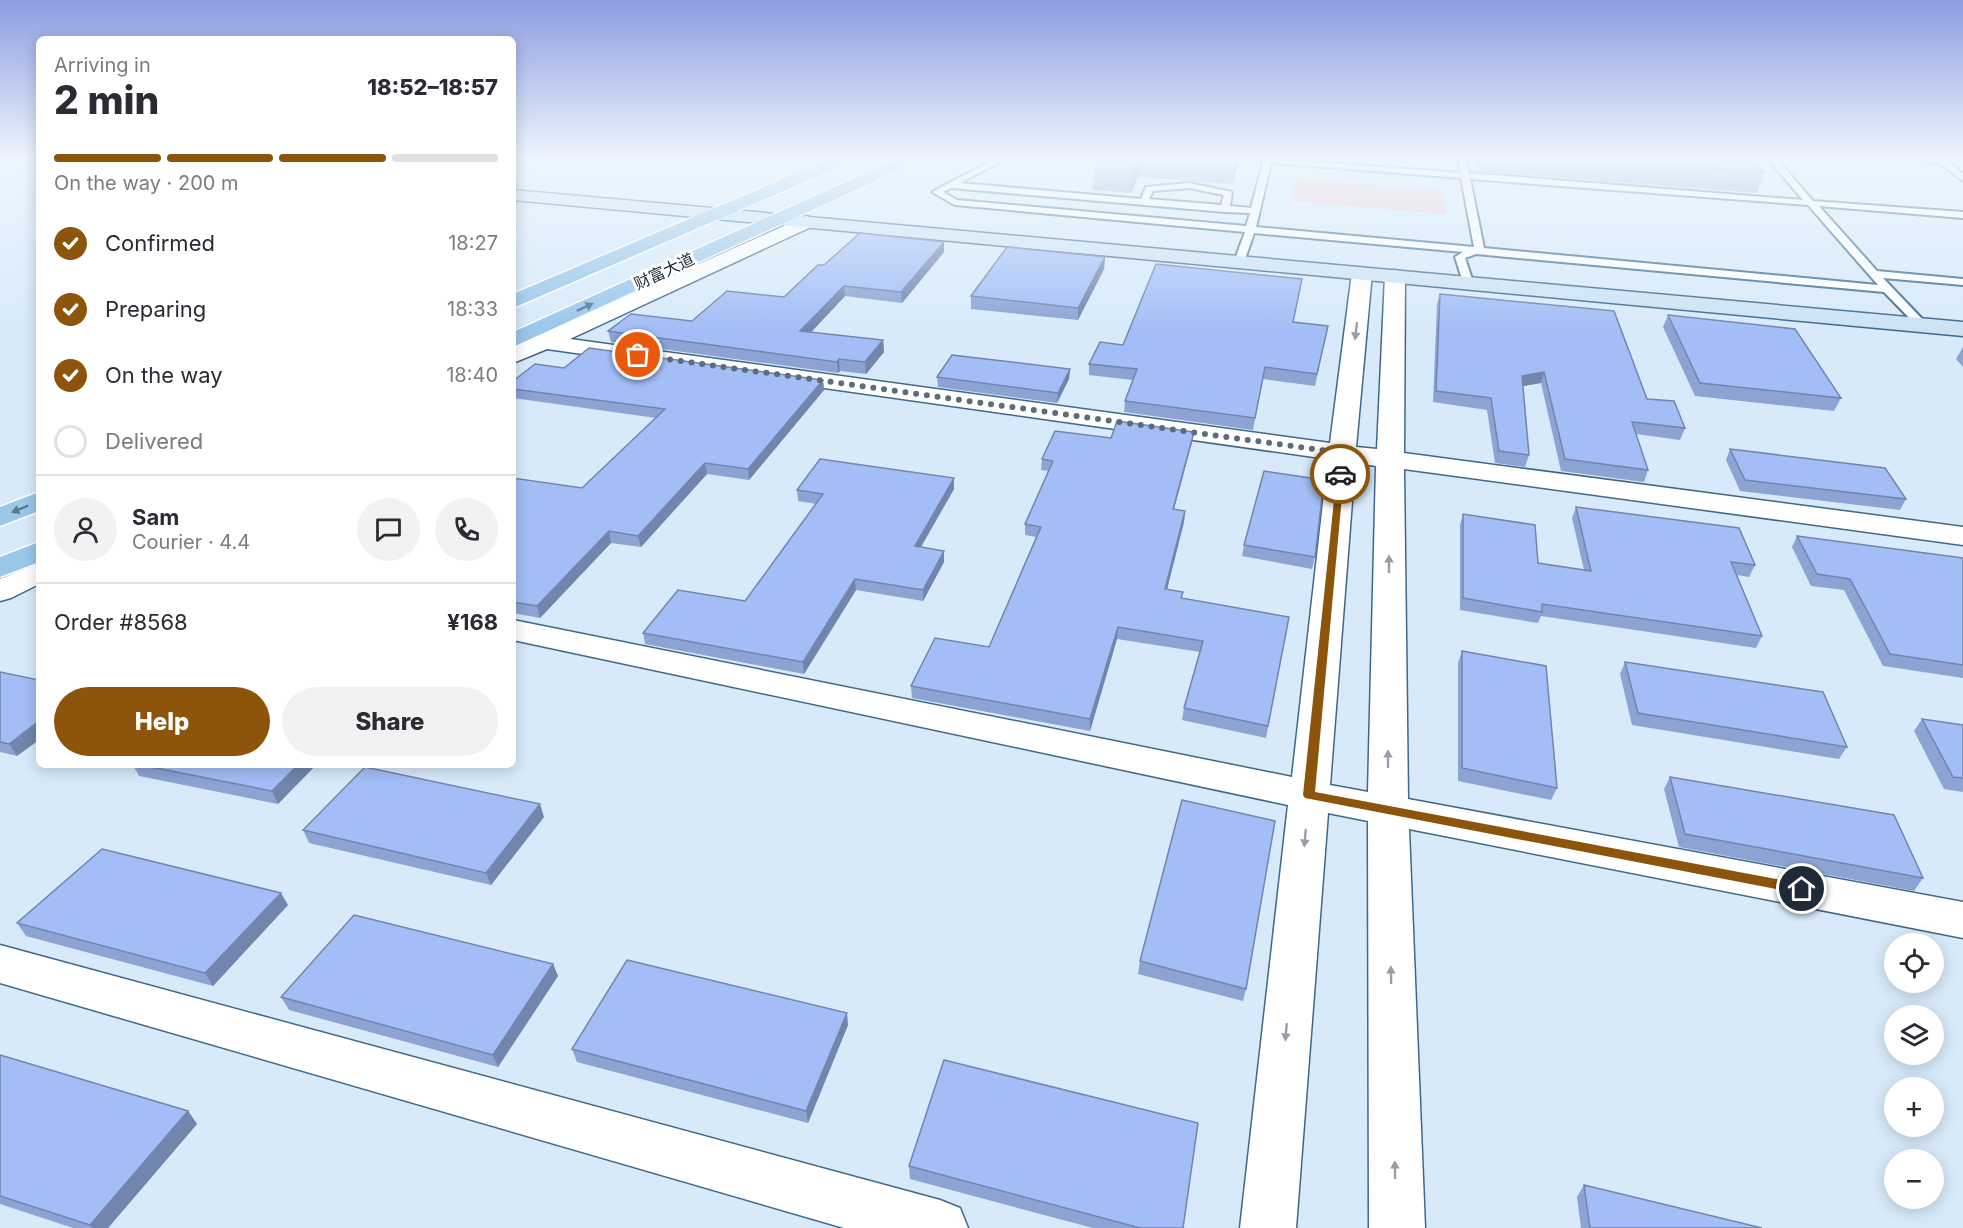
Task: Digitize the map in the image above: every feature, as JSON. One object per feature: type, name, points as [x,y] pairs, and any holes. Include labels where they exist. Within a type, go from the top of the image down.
[{"type":"main road","name":"财富大道","points":[[516,302],[712,215]]},
{"type":"main road","points":[[740,215],[776,219],[804,215]]},
{"type":"main road","points":[[765,215],[1916,320],[1963,329]]},
{"type":"main road","name":"财富大道","points":[[516,339],[776,219]]},
{"type":"main road","points":[[1241,258],[1378,274],[1467,279]]},
{"type":"main road","points":[[1916,320],[1963,318]]},
{"type":"main road","points":[[0,517],[36,502]]},
{"type":"main road","points":[[0,568],[36,552]]},
{"type":"street","points":[[516,355],[801,217]]},
{"type":"street","points":[[1268,1228],[1342,453],[1378,274]]},
{"type":"street","points":[[1378,274],[1390,460],[1388,810],[1397,1228]]},
{"type":"street","points":[[544,342],[1390,460],[1963,536]]},
{"type":"street","points":[[0,591],[36,573]]},
{"type":"street","points":[[516,631],[1309,795],[1963,920]]},
{"type":"street","points":[[0,963],[940,1228]]},
{"type":"lane","points":[[1106,215],[1887,289]]},
{"type":"lane","points":[[1241,258],[1254,215]]},
{"type":"lane","points":[[1473,215],[1479,249]]},
{"type":"lane","points":[[1821,215],[1916,320]]},
{"type":"lane","points":[[1467,279],[1460,257],[1479,249]]},
{"type":"lane","points":[[1874,274],[1963,282]]},
{"type":"building","points":[[860,233],[944,242],[901,292],[844,286],[800,331],[883,340],[865,362],[839,359],[837,362],[608,331],[631,314],[692,321],[727,291],[784,297],[818,265],[824,265]]},
{"type":"building","points":[[1007,247],[1105,257],[1078,308],[971,296]]},
{"type":"building","points":[[1156,264],[1302,279],[1293,322],[1328,326],[1317,374],[1265,367],[1255,418],[1125,401],[1137,369],[1089,364],[1100,342],[1123,345]]},
{"type":"building","points":[[1440,294],[1614,311],[1647,399],[1674,401],[1685,428],[1632,422],[1648,470],[1565,459],[1544,372],[1522,376],[1529,455],[1499,451],[1491,398],[1436,391]]},
{"type":"building","points":[[1668,315],[1795,329],[1841,398],[1700,383]]},
{"type":"building","points":[[589,348],[823,380],[748,469],[705,463],[638,536],[609,531],[537,606],[516,602],[516,478],[582,488],[665,409],[516,389],[516,379],[535,364],[564,368]]},
{"type":"building","points":[[952,355],[1070,369],[1058,393],[937,377]]},
{"type":"building","points":[[1117,421],[1194,432],[1173,509],[1185,511],[1165,589],[1183,592],[1181,598],[1289,617],[1268,726],[1184,708],[1203,641],[1118,627],[1090,719],[911,686],[935,638],[989,647],[1041,527],[1025,524],[1053,461],[1042,459],[1055,431],[1111,438]]},
{"type":"building","points":[[1730,449],[1885,468],[1906,499],[1745,480]]},
{"type":"building","points":[[820,459],[954,478],[915,546],[944,551],[923,590],[855,579],[803,662],[643,633],[678,590],[745,601],[823,494],[797,490]]},
{"type":"building","points":[[1264,471],[1324,480],[1315,557],[1244,545]]},
{"type":"building","points":[[1576,507],[1739,528],[1755,565],[1731,562],[1762,636],[1542,604],[1542,612],[1463,598],[1463,514],[1535,525],[1538,563],[1591,571]]},
{"type":"building","points":[[1797,536],[1963,558],[1963,665],[1890,654],[1850,579],[1817,574]]},
{"type":"building","points":[[1462,651],[1546,666],[1557,788],[1462,768]]},
{"type":"building","points":[[1625,662],[1823,692],[1847,747],[1638,713]]},
{"type":"building","points":[[0,672],[36,679],[36,723],[9,744],[0,742]]},
{"type":"building","points":[[1922,719],[1963,725],[1963,778],[1953,777]]},
{"type":"building","points":[[156,768],[295,768],[272,791]]},
{"type":"building","points":[[364,768],[540,804],[486,873],[303,830]]},
{"type":"building","points":[[1670,777],[1894,815],[1923,878],[1685,834]]},
{"type":"building","points":[[1182,800],[1275,821],[1246,989],[1140,961]]},
{"type":"building","points":[[102,849],[281,893],[205,973],[17,923]]},
{"type":"building","points":[[354,915],[553,964],[493,1055],[281,997]]},
{"type":"building","points":[[627,960],[847,1013],[806,1111],[572,1049]]},
{"type":"building","points":[[0,1055],[188,1111],[90,1225],[0,1196]]},
{"type":"building","points":[[944,1060],[1198,1123],[1183,1228],[1140,1228],[909,1166]]},
{"type":"building","points":[[1584,1185],[1762,1228],[1590,1228]]},
{"type":"way so far","points":[[638,355],[1342,453],[1340,474]]},
{"type":"route","points":[[1340,474],[1309,795],[1802,889]]}]
